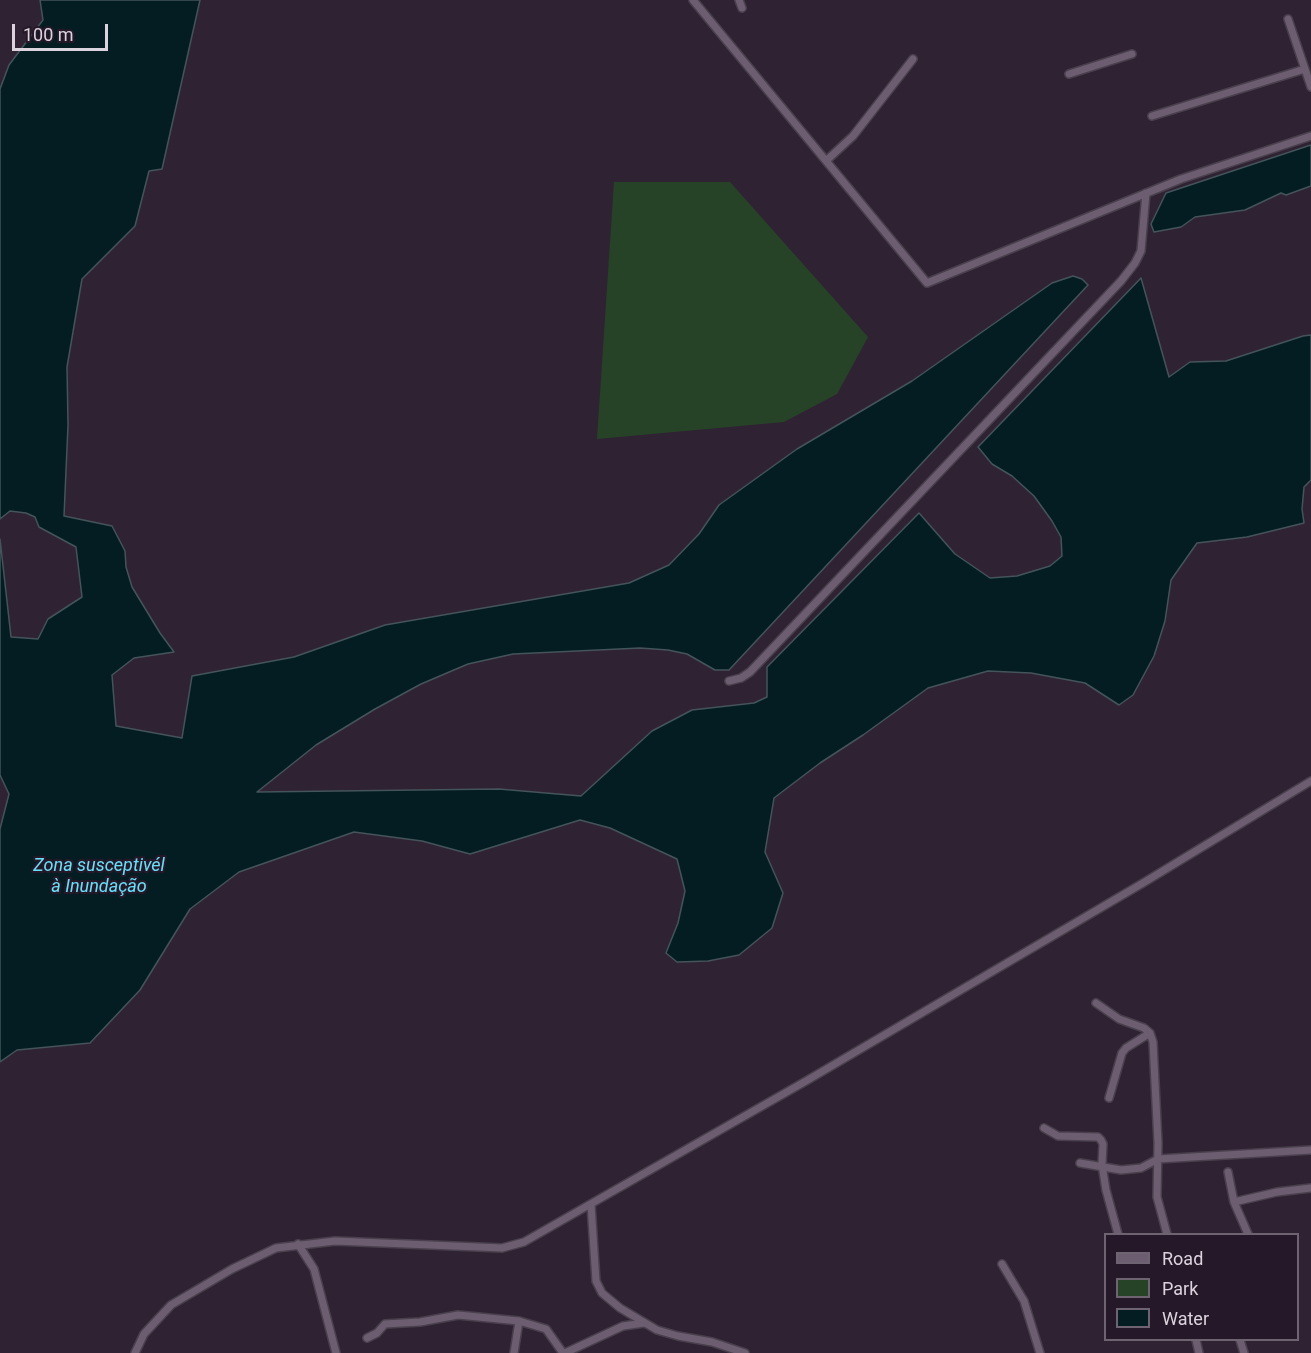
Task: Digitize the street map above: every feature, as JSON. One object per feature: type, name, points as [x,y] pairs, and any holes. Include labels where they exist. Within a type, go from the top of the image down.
[{"type":"street","points":[[693,0],[927,283],[1146,193],[1311,136]]},
{"type":"street","points":[[1288,19],[1311,87]]},
{"type":"street","points":[[1070,74],[1132,54]]},
{"type":"street","points":[[827,160],[853,136],[913,59]]},
{"type":"street","points":[[1152,116],[1305,69]]},
{"type":"street","points":[[729,681],[741,678],[750,672],[1121,280],[1135,263],[1141,251],[1146,193]]},
{"type":"street","points":[[135,1353],[144,1334],[171,1305],[255,1256],[276,1248],[335,1240],[501,1248],[524,1242],[806,1081],[1143,883],[1311,781]]},
{"type":"street","points":[[1096,1003],[1119,1019],[1144,1028],[1150,1033],[1154,1042],[1158,1203],[1167,1233]]},
{"type":"street","points":[[1109,1098],[1122,1053],[1150,1033]]},
{"type":"street","points":[[1044,1128],[1058,1136],[1098,1137],[1103,1144],[1102,1165],[1106,1190],[1118,1233]]},
{"type":"street","points":[[1080,1163],[1121,1170],[1141,1168],[1158,1159],[1311,1150]]},
{"type":"street","points":[[1228,1172],[1234,1202],[1248,1233]]},
{"type":"street","points":[[1234,1202],[1277,1192],[1311,1188]]},
{"type":"street","points":[[591,1204],[596,1281],[602,1293],[620,1308],[645,1323],[678,1336],[712,1342],[745,1353]]},
{"type":"street","points":[[298,1244],[314,1269],[336,1353]]},
{"type":"street","points":[[1002,1264],[1023,1301],[1040,1353]]},
{"type":"street","points":[[367,1338],[377,1333],[385,1324],[420,1322],[458,1315],[519,1321],[546,1329],[564,1353],[623,1326],[645,1323]]},
{"type":"street","points":[[514,1353],[519,1321]]},
{"type":"green space","points":[[614,182],[730,182],[868,337],[837,394],[784,422],[597,439]]},
{"type":"water","name":"Zona susceptivél à Inundação","points":[[40,0],[200,0],[162,169],[149,171],[135,226],[82,279],[67,367],[68,425],[64,516],[112,526],[125,551],[126,567],[132,587],[174,652],[134,658],[112,675],[116,726],[182,738],[192,676],[294,657],[385,625],[629,583],[669,565],[699,534],[719,505],[797,449],[912,381],[1052,283],[1073,276],[1082,279],[1088,285],[729,670],[715,670],[687,654],[640,648],[513,654],[468,664],[421,684],[375,709],[316,745],[257,792],[499,789],[581,796],[652,731],[692,710],[754,703],[767,697],[767,667],[919,513],[955,554],[990,578],[1017,576],[1050,566],[1062,556],[1061,537],[1052,521],[1034,496],[1012,476],[992,464],[978,447],[1141,278],[1169,377],[1190,362],[1226,361],[1311,335],[1311,480],[1304,487],[1302,509],[1304,523],[1247,537],[1197,543],[1171,580],[1165,621],[1154,656],[1133,695],[1119,705],[1085,683],[1031,673],[988,671],[928,688],[774,798],[765,852],[783,893],[772,928],[739,955],[708,961],[677,962],[666,953],[678,923],[685,891],[677,859],[610,828],[580,820],[470,854],[422,841],[354,832],[239,872],[190,909],[140,990],[90,1043],[17,1050],[0,1062],[0,829],[9,794],[0,775],[0,539],[11,637],[38,639],[48,619],[82,597],[76,547],[39,527],[35,517],[26,513],[10,511],[0,519],[0,89],[9,65],[43,20]]},
{"type":"water","points":[[1311,145],[1311,186],[1286,195],[1281,193],[1245,210],[1195,217],[1181,227],[1154,232],[1151,224],[1166,193]]}]
